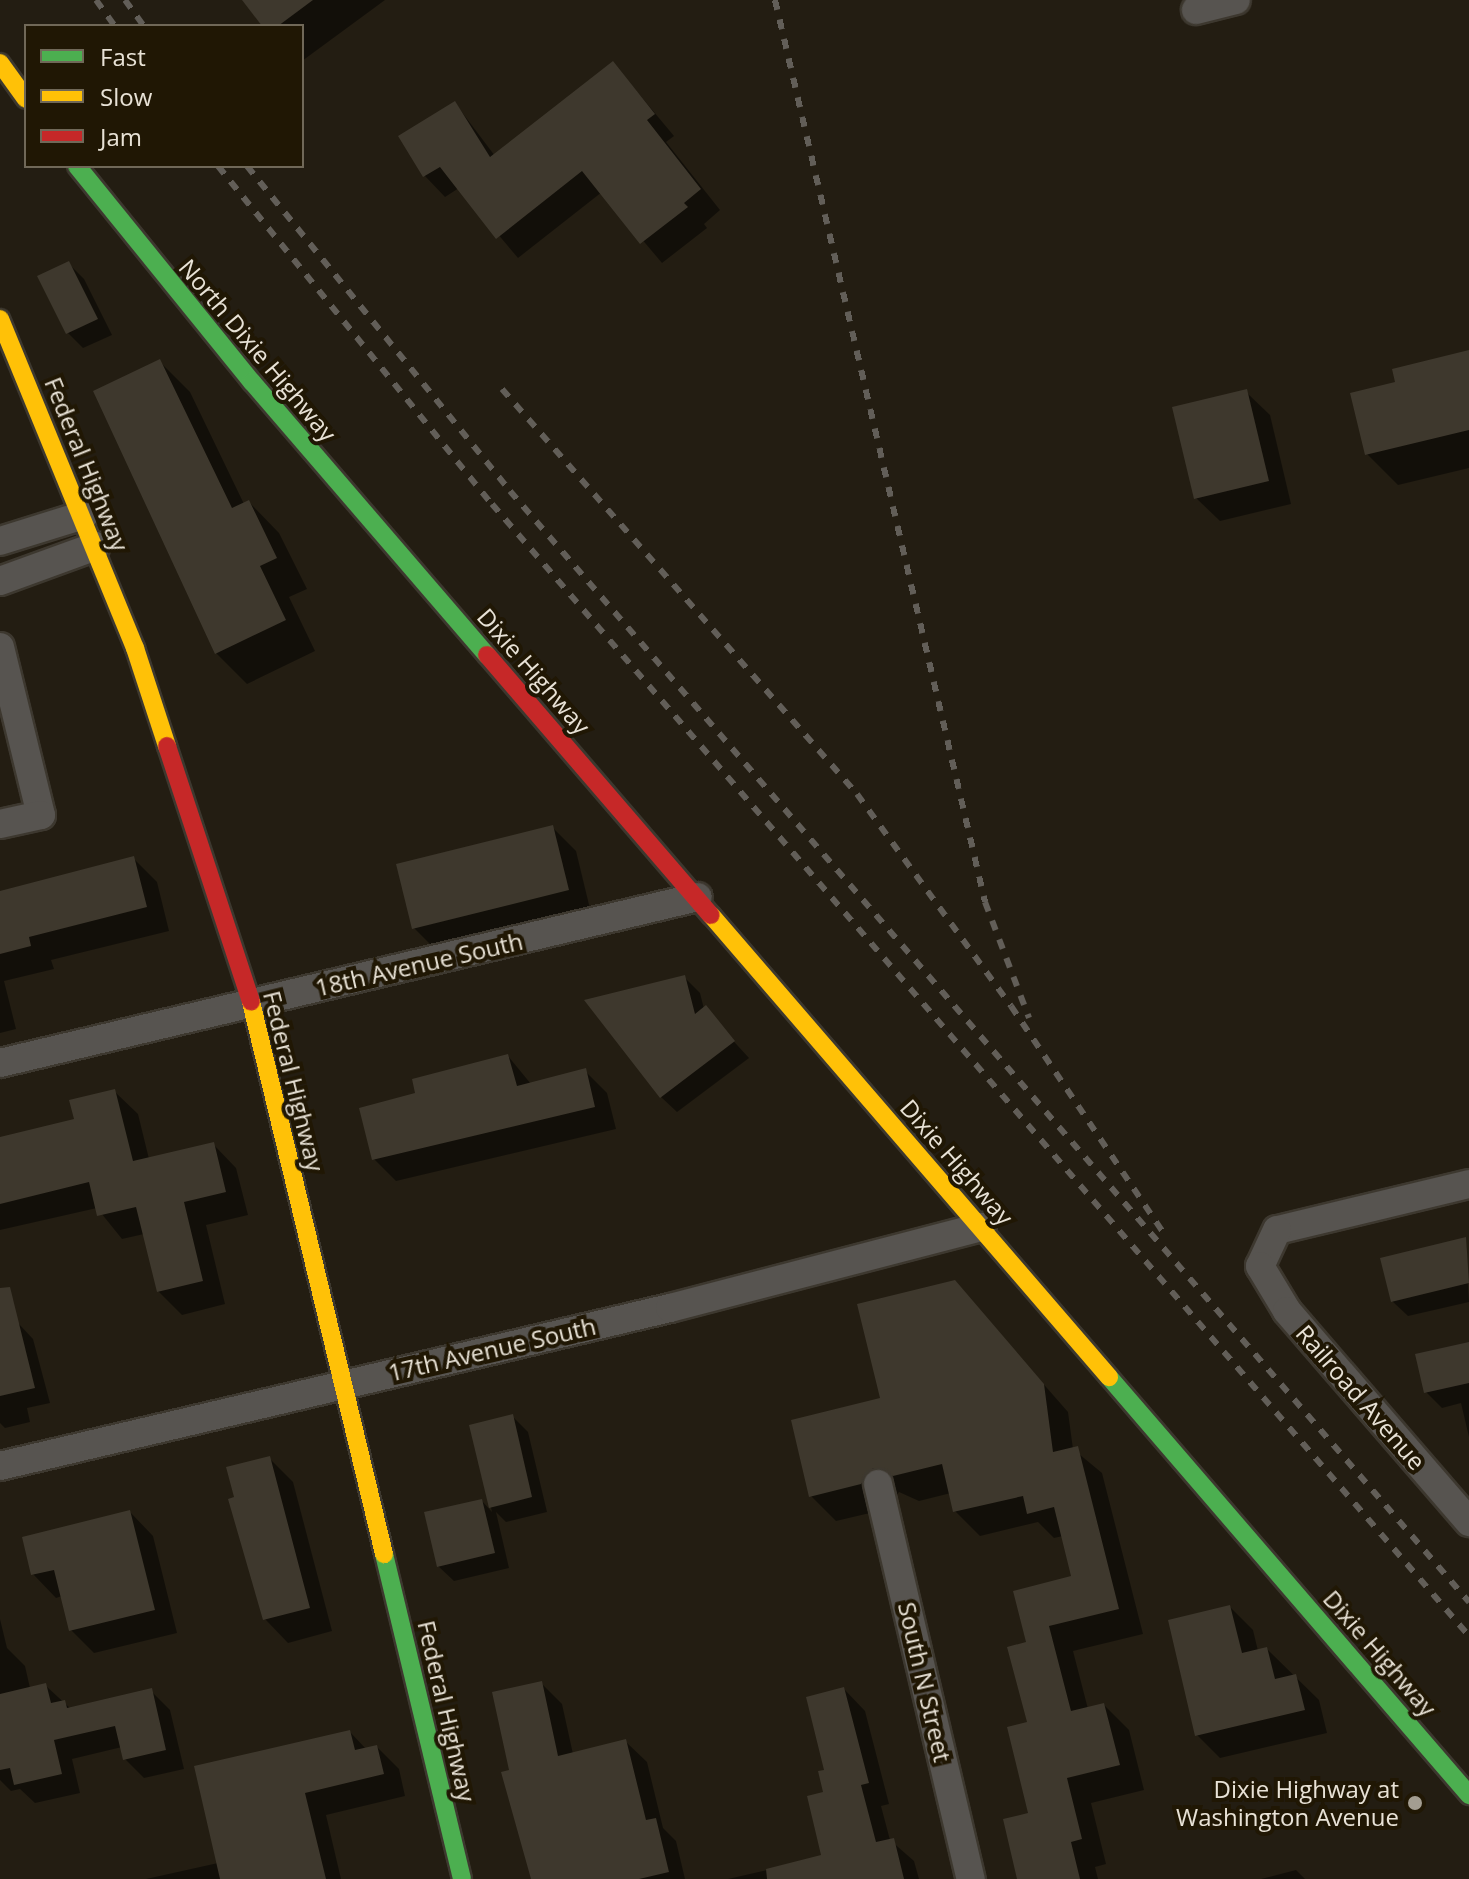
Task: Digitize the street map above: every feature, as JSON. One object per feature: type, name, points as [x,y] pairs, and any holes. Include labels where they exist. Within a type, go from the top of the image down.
[{"type":"main road","points":[[0,63],[24,96]]},
{"type":"main road","name":"North Dixie Highway","points":[[79,168],[152,263],[408,562]]},
{"type":"main road","name":"Federal Highway","points":[[0,319],[84,515],[178,767],[251,1003],[462,1879]]},
{"type":"main road","name":"Dixie Highway","points":[[408,562],[982,1227],[1459,1762],[1469,1795]]},
{"type":"street","points":[[1196,10],[1236,0]]},
{"type":"street","points":[[0,541],[84,515]]},
{"type":"street","points":[[0,581],[96,546]]},
{"type":"street","points":[[0,647],[41,815],[0,824]]},
{"type":"street","name":"18th Avenue South","points":[[0,1063],[698,897]]},
{"type":"street","name":"Railroad Avenue","points":[[1469,1184],[1277,1230],[1260,1266],[1287,1311],[1469,1522]]},
{"type":"street","name":"17th Avenue South","points":[[0,1466],[982,1227]]},
{"type":"street","name":"South N Street","points":[[878,1484],[971,1879]]},
{"type":"building","points":[[242,0],[313,0],[281,24],[260,24]]},
{"type":"building","points":[[613,61],[655,114],[647,120],[701,189],[684,203],[688,207],[640,244],[582,171],[496,239],[440,167],[423,177],[398,136],[455,101],[490,157]]},
{"type":"building","points":[[69,261],[98,319],[66,334],[37,276]]},
{"type":"building","points":[[1469,350],[1469,430],[1365,455],[1350,393],[1395,382],[1392,369]]},
{"type":"building","points":[[160,359],[232,508],[249,500],[277,558],[260,566],[286,620],[215,654],[93,391]]},
{"type":"building","points":[[1247,389],[1269,481],[1194,499],[1172,407]]},
{"type":"building","points":[[553,825],[569,890],[412,929],[396,864]]},
{"type":"building","points":[[134,856],[147,907],[29,937],[31,946],[0,954],[0,891]]},
{"type":"building","points":[[685,975],[695,1014],[706,1005],[735,1041],[660,1098],[584,1000]]},
{"type":"building","points":[[508,1054],[517,1086],[586,1068],[595,1107],[372,1160],[359,1108],[415,1093],[412,1079]]},
{"type":"building","points":[[115,1089],[133,1161],[214,1142],[226,1192],[184,1202],[203,1281],[157,1292],[136,1207],[97,1216],[89,1182],[0,1204],[0,1137],[74,1119],[69,1100]]},
{"type":"building","points":[[1466,1237],[1469,1283],[1391,1302],[1380,1258]]},
{"type":"building","points":[[955,1280],[1044,1384],[1053,1452],[1078,1446],[1119,1609],[1049,1626],[1071,1711],[1104,1703],[1120,1765],[1067,1778],[1082,1839],[1071,1842],[1080,1879],[1017,1879],[1003,1819],[1028,1813],[1007,1727],[1027,1722],[1007,1647],[1026,1642],[1013,1591],[1071,1576],[1054,1507],[1027,1514],[1023,1496],[953,1512],[942,1464],[893,1476],[873,1468],[861,1484],[809,1497],[791,1420],[880,1398],[857,1304]]},
{"type":"building","points":[[10,1287],[35,1388],[0,1396],[0,1288]]},
{"type":"building","points":[[1469,1342],[1469,1383],[1424,1393],[1415,1354]]},
{"type":"building","points":[[513,1414],[532,1497],[489,1508],[469,1425]]},
{"type":"building","points":[[270,1456],[310,1608],[263,1620],[228,1499],[234,1497],[226,1467]]},
{"type":"building","points":[[482,1499],[495,1553],[437,1567],[424,1512]]},
{"type":"building","points":[[130,1510],[155,1610],[69,1631],[54,1570],[31,1575],[22,1537]]},
{"type":"building","points":[[1230,1605],[1242,1653],[1267,1647],[1275,1679],[1296,1674],[1305,1710],[1195,1736],[1168,1620]]},
{"type":"building","points":[[542,1681],[558,1756],[626,1739],[646,1820],[656,1818],[669,1872],[639,1879],[531,1879],[501,1772],[509,1770],[492,1692]]},
{"type":"building","points":[[46,1683],[51,1703],[65,1700],[67,1708],[152,1688],[166,1750],[123,1760],[115,1726],[54,1740],[62,1774],[14,1785],[10,1768],[0,1770],[0,1694]]},
{"type":"building","points":[[844,1687],[869,1783],[861,1785],[876,1842],[894,1838],[904,1879],[767,1879],[766,1869],[821,1855],[807,1796],[823,1792],[818,1771],[824,1770],[806,1697]]},
{"type":"building","points":[[350,1730],[355,1750],[377,1745],[384,1774],[305,1793],[326,1879],[220,1879],[194,1766]]},
{"type":"railway","points":[[96,0],[114,24]]},
{"type":"railway","points":[[125,0],[143,24]]},
{"type":"railway","points":[[775,0],[985,902],[1029,1018]]},
{"type":"railway","points":[[220,168],[492,504],[1469,1636]]},
{"type":"railway","points":[[249,168],[510,491],[1469,1602]]},
{"type":"railway","points":[[502,389],[857,794],[1011,1006],[1162,1231]]},
{"type":"traffic: fast","points":[[79,168],[252,382],[487,655]]},
{"type":"traffic: fast","points":[[1109,1377],[1469,1795]]},
{"type":"traffic: fast","points":[[384,1554],[462,1879]]},
{"type":"traffic: slow","points":[[0,63],[24,96]]},
{"type":"traffic: slow","points":[[0,319],[135,648],[167,746]]},
{"type":"traffic: slow","points":[[711,915],[1109,1377]]},
{"type":"traffic: slow","points":[[251,1002],[384,1554]]},
{"type":"traffic: jam","points":[[487,655],[711,915]]},
{"type":"traffic: jam","points":[[167,746],[251,1002]]},
{"type":"place","name":"Dixie Highway at Washington Avenue","points":[[1415,1803]]}]
